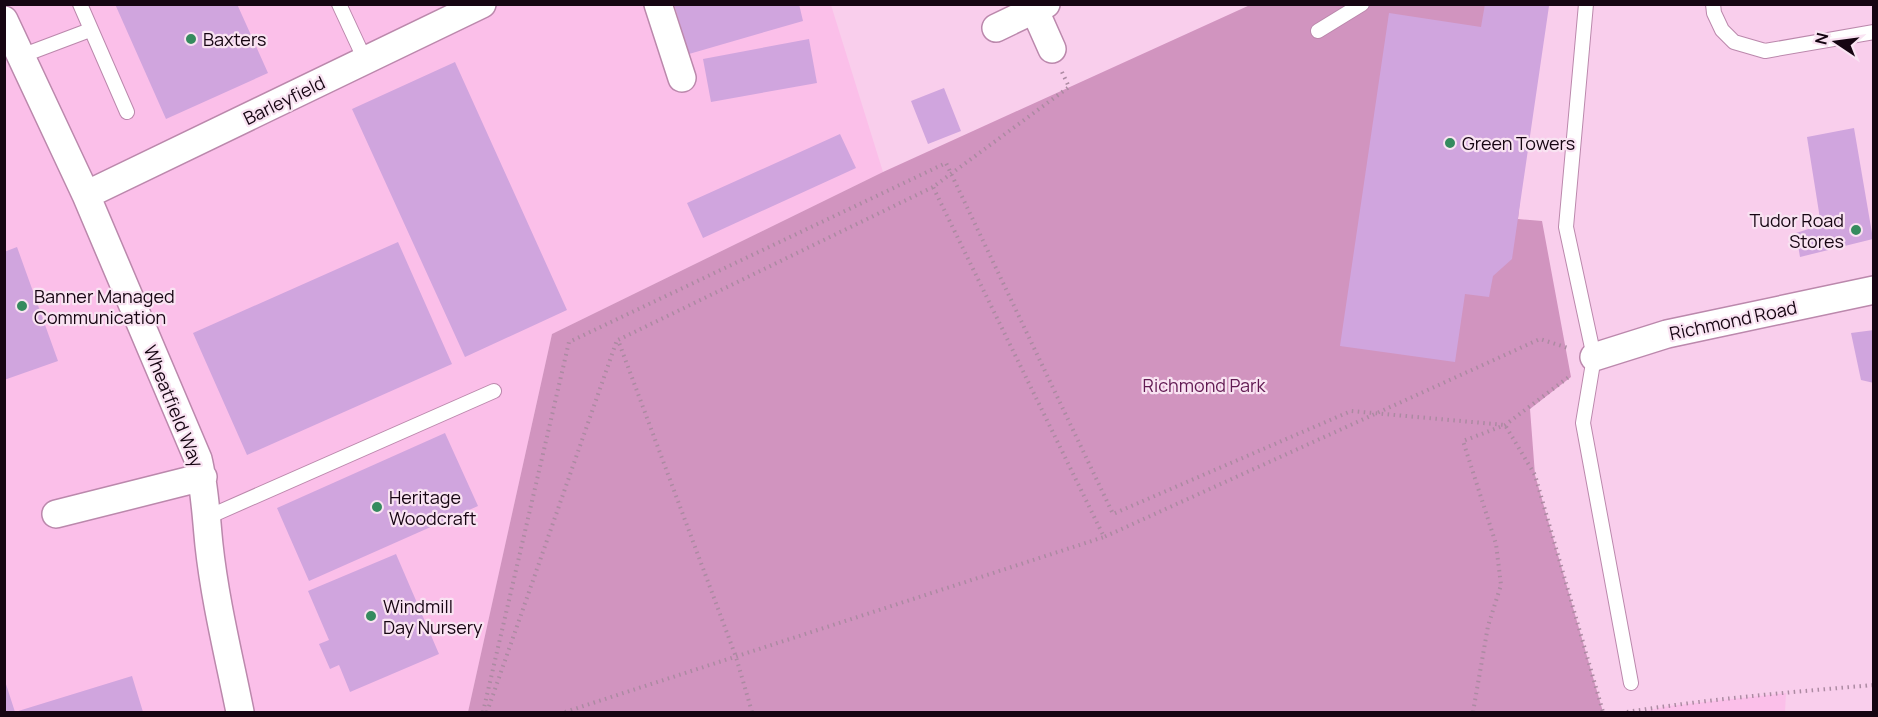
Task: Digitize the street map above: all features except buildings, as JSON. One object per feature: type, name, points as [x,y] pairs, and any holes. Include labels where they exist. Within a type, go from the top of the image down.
[{"type":"street","name":"Barleyfield","points":[[86,195],[482,4]]},
{"type":"street","points":[[658,4],[682,78]]},
{"type":"street","points":[[996,28],[1038,6],[1052,49]]},
{"type":"street","name":"Wheatfield Way","points":[[11,42],[86,195],[198,459],[203,477],[209,546],[240,712]]},
{"type":"street","name":"Richmond Road","points":[[1594,357],[1666,334],[1874,290]]},
{"type":"street","points":[[56,514],[203,477]]},
{"type":"lane","points":[[80,4],[127,112]]},
{"type":"lane","points":[[339,4],[365,60]]},
{"type":"lane","points":[[1318,31],[1362,4]]},
{"type":"lane","points":[[1586,4],[1566,227],[1594,357],[1583,423],[1631,683]]},
{"type":"lane","points":[[1713,4],[1722,30],[1734,42],[1765,51],[1874,32]]},
{"type":"lane","points":[[11,42],[90,30]]},
{"type":"lane","points":[[208,517],[494,391]]},
{"type":"path","points":[[485,712],[618,339],[933,187],[1069,87],[1052,49]]},
{"type":"path","points":[[485,712],[569,342],[946,163],[1113,514],[1351,411],[1505,425]]},
{"type":"path","points":[[933,187],[1104,537]]},
{"type":"path","points":[[618,339],[736,657],[752,712]]},
{"type":"path","points":[[566,712],[1104,537],[1540,339],[1594,357]]},
{"type":"path","points":[[1473,712],[1488,626],[1501,585],[1496,544],[1462,441],[1505,425],[1594,357]]},
{"type":"path","points":[[1505,425],[1535,475],[1603,712]]},
{"type":"path","points":[[1627,712],[1751,696],[1874,685]]},
{"type":"shaded area","points":[[4,5],[831,5],[883,172],[552,334],[468,712],[5,712]]},
{"type":"shaded area","points":[[1786,693],[1785,712],[1640,712],[1669,706]]},
{"type":"green space","name":"Richmond Park","points":[[1250,5],[1540,5],[1518,219],[1542,221],[1571,377],[1530,409],[1535,475],[1603,712],[468,712],[552,334],[883,172]]},
{"type":"place","name":"Baxters","points":[[191,39]]},
{"type":"place","name":"Green Towers","points":[[1450,143]]},
{"type":"place","name":"Tudor Road Stores","points":[[1856,230]]},
{"type":"place","name":"Banner Managed Communication","points":[[22,306]]},
{"type":"place","name":"Heritage Woodcraft","points":[[377,507]]},
{"type":"place","name":"Windmill Day Nursery","points":[[371,616]]}]
